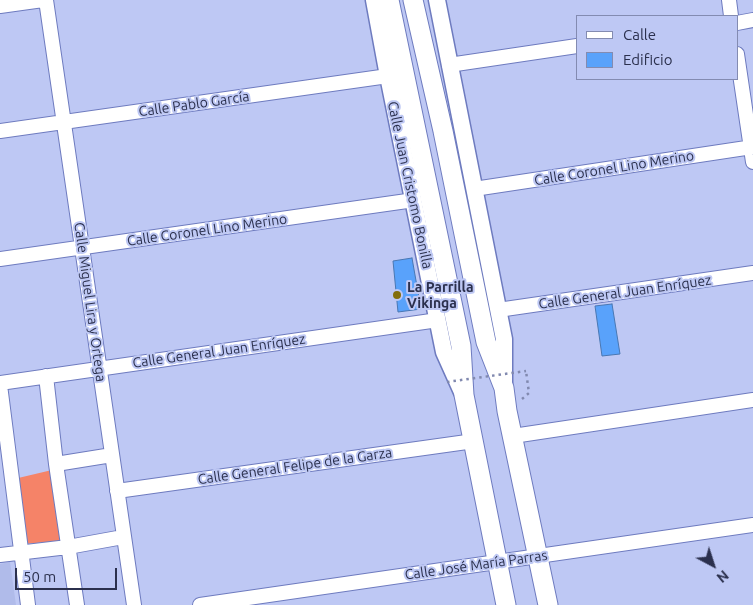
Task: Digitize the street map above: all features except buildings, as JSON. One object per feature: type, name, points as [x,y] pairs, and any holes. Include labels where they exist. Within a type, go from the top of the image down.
[{"type":"main road","name":"Calle Juan Cristomo Bonilla","points":[[389,0],[419,136],[461,346],[464,395],[506,605]]},
{"type":"main road","points":[[413,0],[486,342],[504,388],[548,605]]},
{"type":"street","points":[[0,6],[44,0]]},
{"type":"street","name":"Calle Miguel Lira y Ortega","points":[[44,0],[64,122],[134,605]]},
{"type":"street","name":"Calle Juan Cristomo Bonilla","points":[[374,0],[444,352],[464,395]]},
{"type":"street","points":[[437,0],[504,339],[504,388]]},
{"type":"street","points":[[729,0],[731,15]]},
{"type":"street","points":[[738,23],[753,20]]},
{"type":"street","points":[[449,65],[576,46]]},
{"type":"street","points":[[738,60],[753,162]]},
{"type":"street","name":"Calle Pablo García","points":[[0,131],[388,76]]},
{"type":"street","name":"Calle Coronel Lino Merino","points":[[474,189],[752,147]]},
{"type":"street","name":"Calle Coronel Lino Merino","points":[[0,259],[414,200]]},
{"type":"street","name":"Calle General Juan Enríquez","points":[[498,310],[753,273]]},
{"type":"street","name":"Calle General Juan Enríquez","points":[[0,384],[438,320]]},
{"type":"street","points":[[46,376],[56,464],[77,605]]},
{"type":"street","points":[[0,384],[28,605]]},
{"type":"street","points":[[513,436],[753,400]]},
{"type":"street","name":"Calle General Felipe de la Garza","points":[[117,490],[474,440]]},
{"type":"street","points":[[56,464],[112,455]]},
{"type":"street","name":"Calle José María Parras","points":[[200,605],[753,525]]},
{"type":"street","points":[[0,555],[124,538]]},
{"type":"path","points":[[447,382],[526,372],[529,393]]},
{"type":"shaded area","points":[[52,470],[61,541],[23,544],[14,479]]},
{"type":"shaded area","points":[[10,562],[16,605],[0,605],[0,564]]},
{"type":"place","name":"La Parrilla Vikinga","points":[[397,295]]}]
